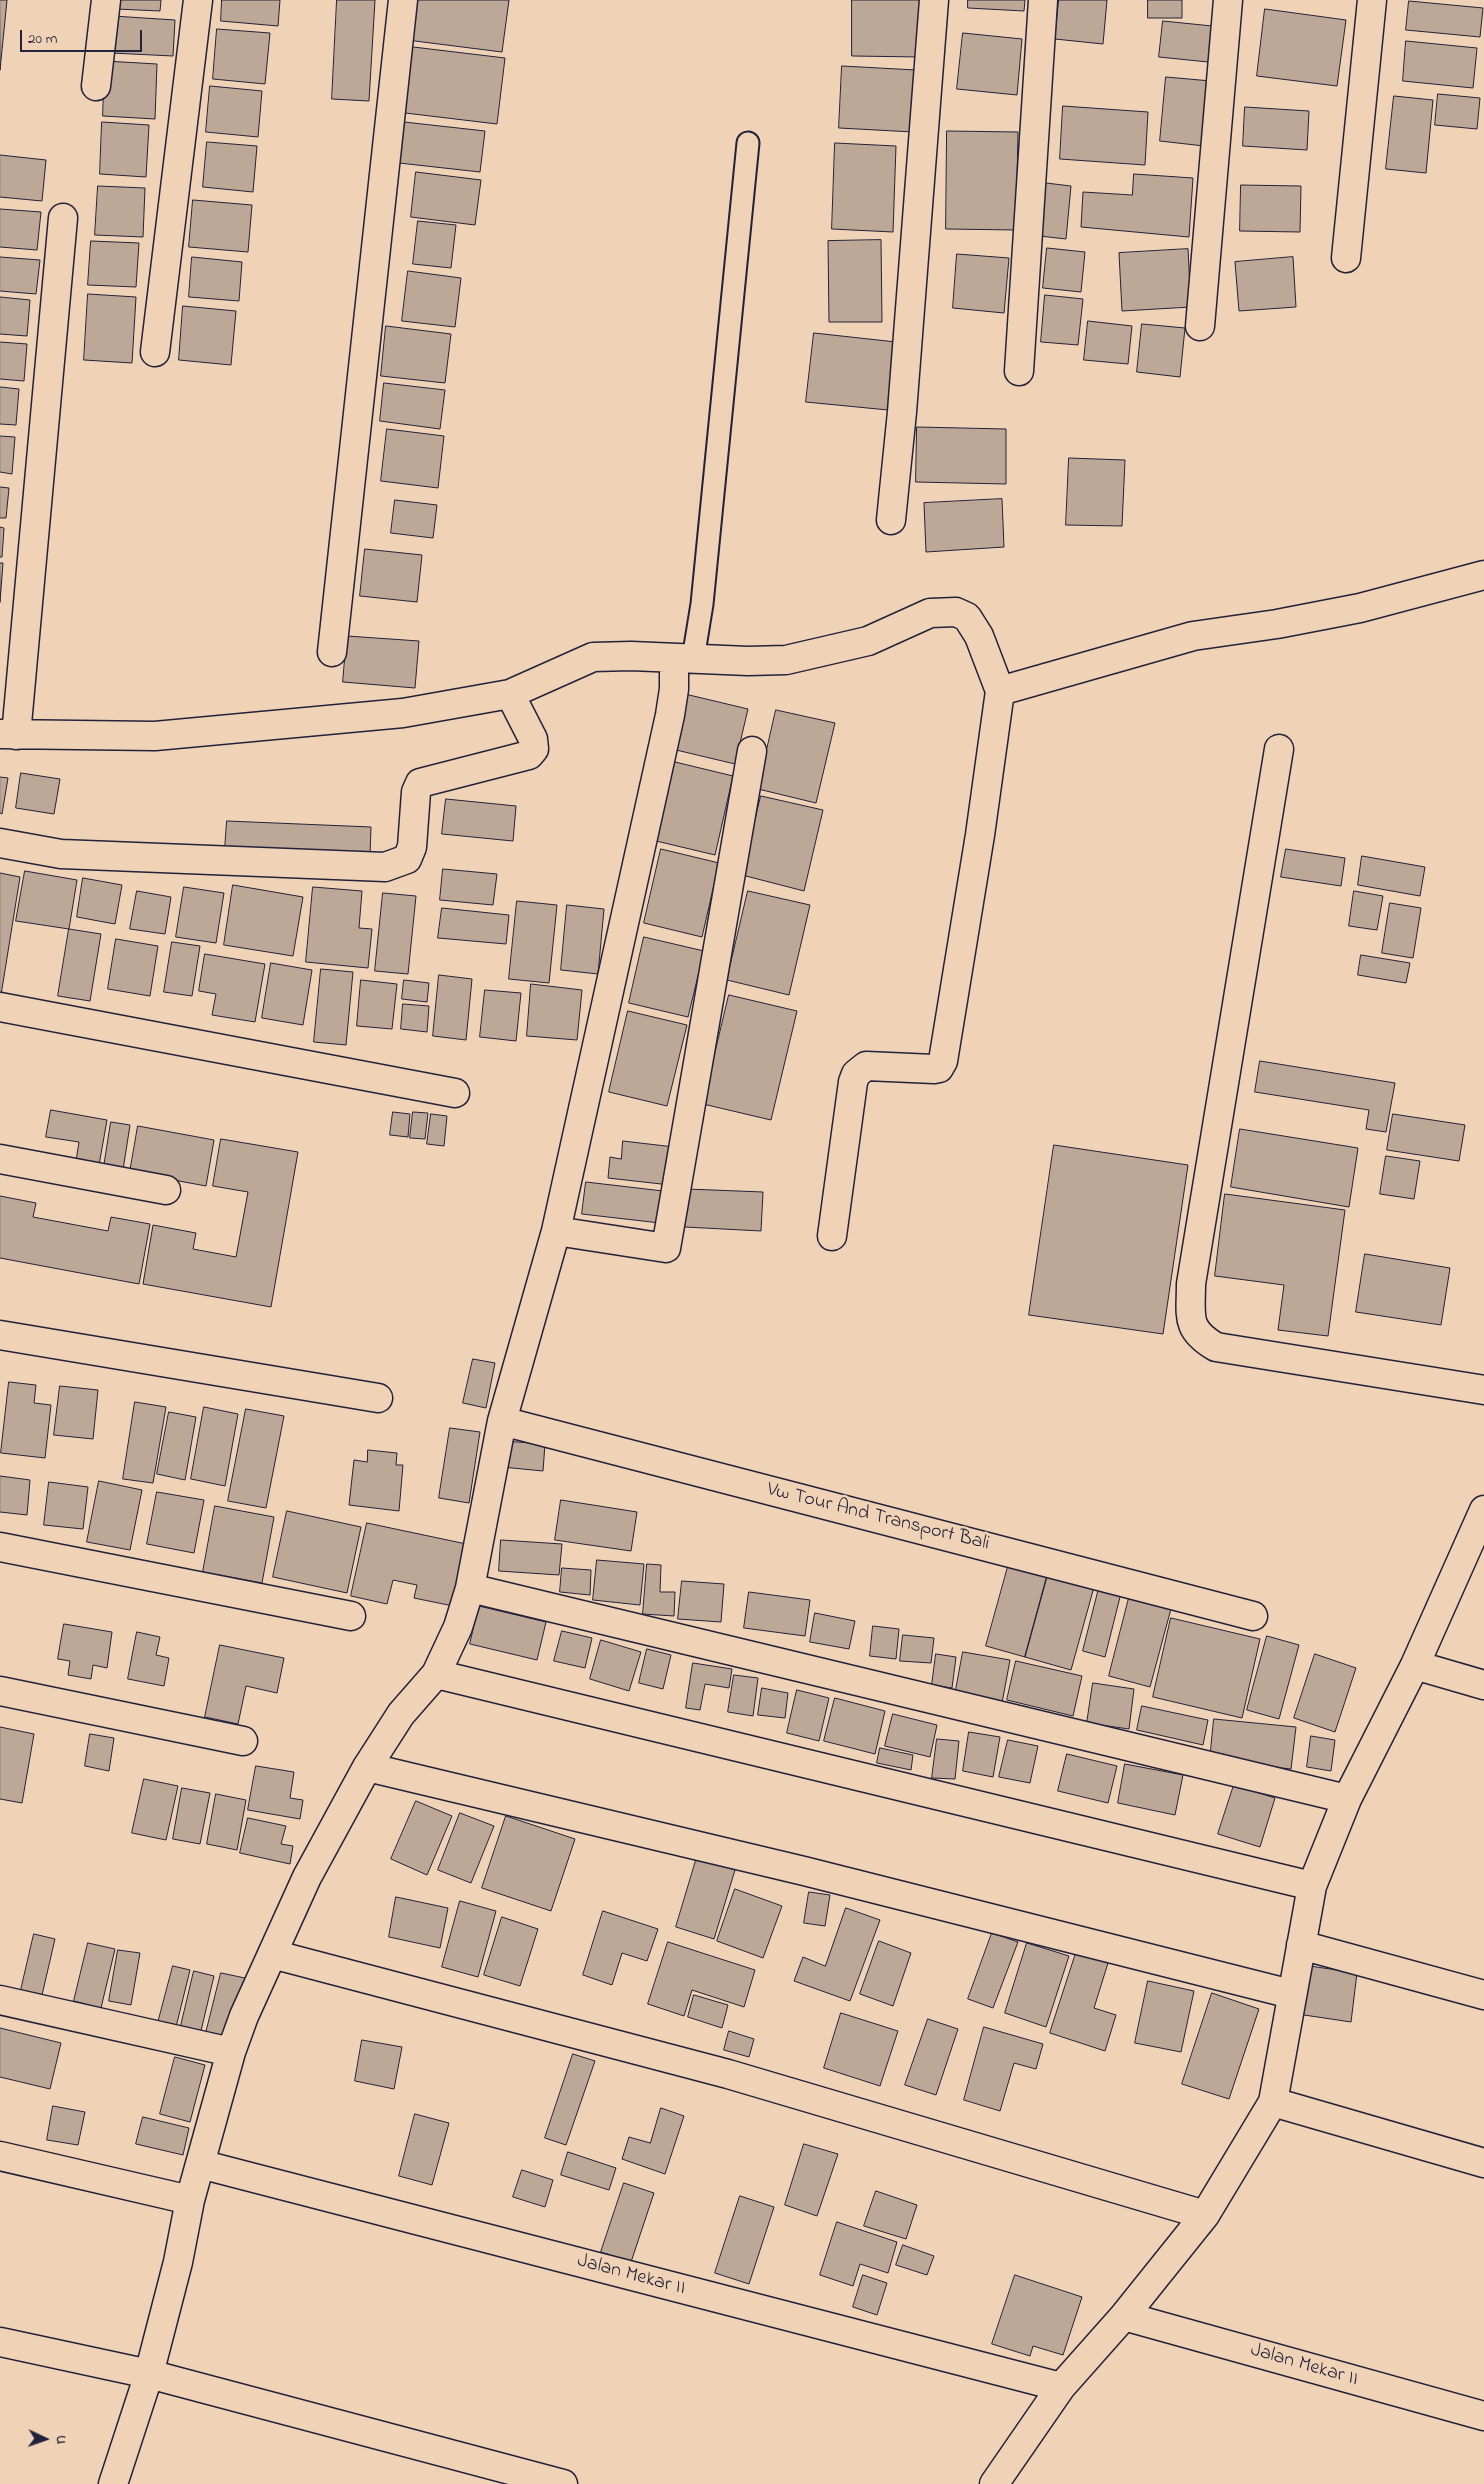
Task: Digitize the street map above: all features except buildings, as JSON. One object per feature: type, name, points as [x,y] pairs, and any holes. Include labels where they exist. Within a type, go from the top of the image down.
[{"type":"street","points":[[96,86],[106,0]]},
{"type":"street","points":[[155,352],[198,0]]},
{"type":"street","points":[[332,652],[403,0]]},
{"type":"street","points":[[891,520],[902,412],[934,0]]},
{"type":"street","points":[[1019,371],[1042,0]]},
{"type":"street","points":[[1200,326],[1228,0]]},
{"type":"street","points":[[1346,258],[1372,0]]},
{"type":"street","points":[[63,218],[8,735],[155,736],[403,713],[510,694],[593,658],[786,660],[868,641],[930,612],[956,612],[967,616],[979,636],[1000,691],[980,835],[943,1061],[939,1068],[934,1069],[866,1066],[856,1074],[853,1082],[832,1236]]},
{"type":"street","points":[[1000,691],[1192,636],[1277,624],[1360,608],[1484,575]]},
{"type":"street","points":[[113,2484],[149,2374],[178,2262],[190,2200],[230,2052],[307,1877],[367,1767],[400,1714],[436,1674],[458,1627],[470,1588],[502,1421],[556,1231],[670,715],[674,689],[684,658]]},
{"type":"street","points":[[0,843],[60,854],[385,867],[408,858],[412,847],[416,792],[420,783],[529,755],[534,749],[534,739],[510,694]]},
{"type":"street","points":[[1279,749],[1191,1284],[1193,1328],[1201,1338],[1216,1347],[1484,1390]]},
{"type":"street","points":[[556,1231],[666,1248],[752,751]]},
{"type":"street","points":[[0,1007],[455,1093]]},
{"type":"street","points":[[0,1159],[166,1190]]},
{"type":"street","points":[[0,1335],[378,1398]]},
{"type":"street","name":"Vw Tour And Transport Bali","points":[[502,1421],[1253,1616]]},
{"type":"street","points":[[994,2484],[1061,2387],[1124,2316],[1204,2215],[1273,2102],[1312,1886],[1348,1799],[1415,1665],[1484,1510]]},
{"type":"street","points":[[0,1547],[352,1616]]},
{"type":"street","points":[[470,1588],[1348,1799]]},
{"type":"street","points":[[1415,1665],[1484,1685]]},
{"type":"street","points":[[436,1674],[1312,1886]]},
{"type":"street","points":[[0,1691],[243,1741]]},
{"type":"street","points":[[367,1767],[804,1871],[1291,1994]]},
{"type":"street","points":[[1301,1945],[1484,1995]]},
{"type":"street","points":[[272,1954],[728,2074],[1204,2215]]},
{"type":"street","points":[[0,2000],[230,2052]]},
{"type":"street","points":[[1273,2102],[1484,2163]]},
{"type":"street","points":[[0,2156],[190,2200]]},
{"type":"street","name":"Jalan Mekar II","points":[[200,2164],[1061,2387]]},
{"type":"street","name":"Jalan Mekar II","points":[[1124,2316],[1484,2416]]},
{"type":"street","points":[[0,2342],[149,2374],[563,2484]]},
{"type":"lane","points":[[684,658],[702,604],[748,143]]}]
